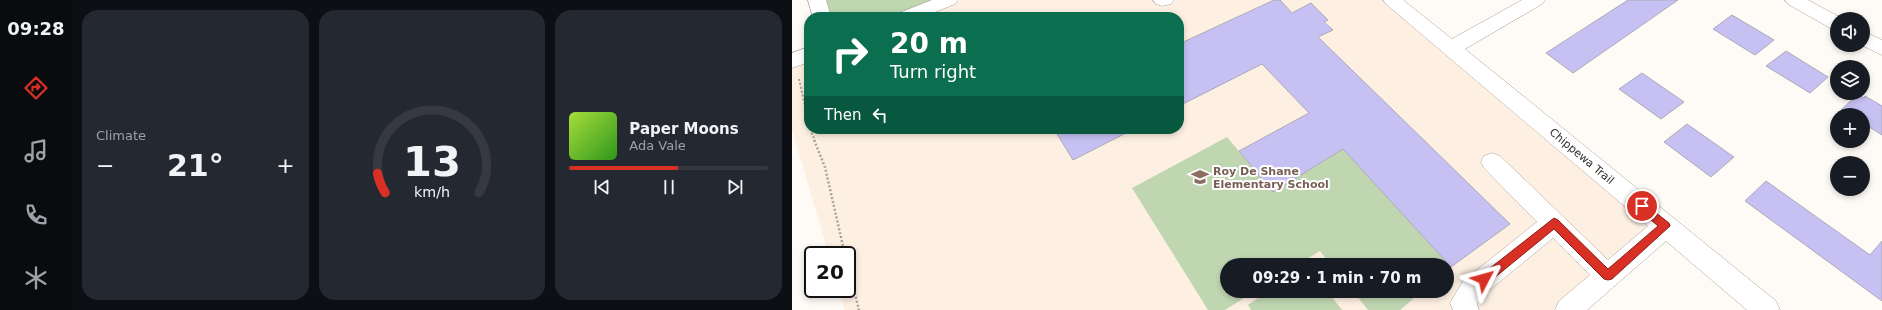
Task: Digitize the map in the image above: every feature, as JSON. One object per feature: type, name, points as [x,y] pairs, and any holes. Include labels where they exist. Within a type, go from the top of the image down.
[{"type":"street","points":[[816,0],[820,12]]},
{"type":"street","points":[[918,12],[949,0]]},
{"type":"street","name":"Chippewa Trail","points":[[1392,0],[1768,310]]},
{"type":"street","points":[[1452,48],[1536,0]]},
{"type":"street","points":[[1794,0],[1830,20]]},
{"type":"street","points":[[1870,42],[1882,48]]},
{"type":"street","points":[[792,61],[804,56]]},
{"type":"street","points":[[1492,162],[1608,276]]},
{"type":"street","points":[[1466,310],[1463,303],[1472,289],[1554,223]]},
{"type":"street","points":[[1568,310],[1666,226]]},
{"type":"path","points":[[792,61],[797,70],[804,102]]},
{"type":"path","points":[[812,134],[824,167],[843,246]]},
{"type":"path","points":[[856,298],[859,310]]},
{"type":"shaded area","name":"Roy De Shane Elementary School","points":[[961,0],[1383,0],[1651,223],[1553,310],[845,310],[842,298],[856,298],[856,246],[826,246],[792,130],[792,66],[804,62],[804,134],[1184,134],[1184,12],[931,12]]},
{"type":"green space","points":[[817,0],[949,0],[918,12],[821,12]]},
{"type":"green space","points":[[1227,137],[1273,192],[1343,149],[1443,258],[1326,258],[1320,251],[1308,258],[1220,258],[1220,298],[1244,298],[1225,310],[1208,310],[1132,188]]},
{"type":"green space","points":[[1258,298],[1333,298],[1342,310],[1251,310],[1248,305]]},
{"type":"green space","points":[[1359,298],[1414,298],[1400,310],[1368,310]]},
{"type":"building","name":"Roy De Shane Elementary School","points":[[1274,0],[1280,0],[1292,13],[1311,3],[1328,20],[1324,22],[1333,30],[1318,37],[1510,224],[1454,265],[1454,258],[1443,258],[1343,149],[1273,192],[1239,151],[1309,113],[1262,64],[1184,103],[1184,42]]},
{"type":"building","points":[[1628,0],[1678,0],[1573,73],[1546,53]]},
{"type":"building","points":[[1732,15],[1774,40],[1755,55],[1713,29]]},
{"type":"building","points":[[1786,51],[1828,77],[1810,93],[1766,66]]},
{"type":"building","points":[[1642,73],[1684,102],[1661,119],[1619,89]]},
{"type":"building","points":[[1870,99],[1882,106],[1882,135],[1870,127],[1870,108],[1843,108],[1852,100]]},
{"type":"building","points":[[1687,124],[1734,157],[1711,177],[1664,142]]},
{"type":"building","points":[[1057,134],[1124,134],[1073,160]]},
{"type":"building","points":[[1766,181],[1870,255],[1882,241],[1882,301],[1745,201]]},
{"type":"place","name":"Roy De Shane Elementary School","points":[[1200,177]]},
{"type":"route","points":[[1484,279],[1554,223],[1608,276],[1666,226],[1642,206]]}]
